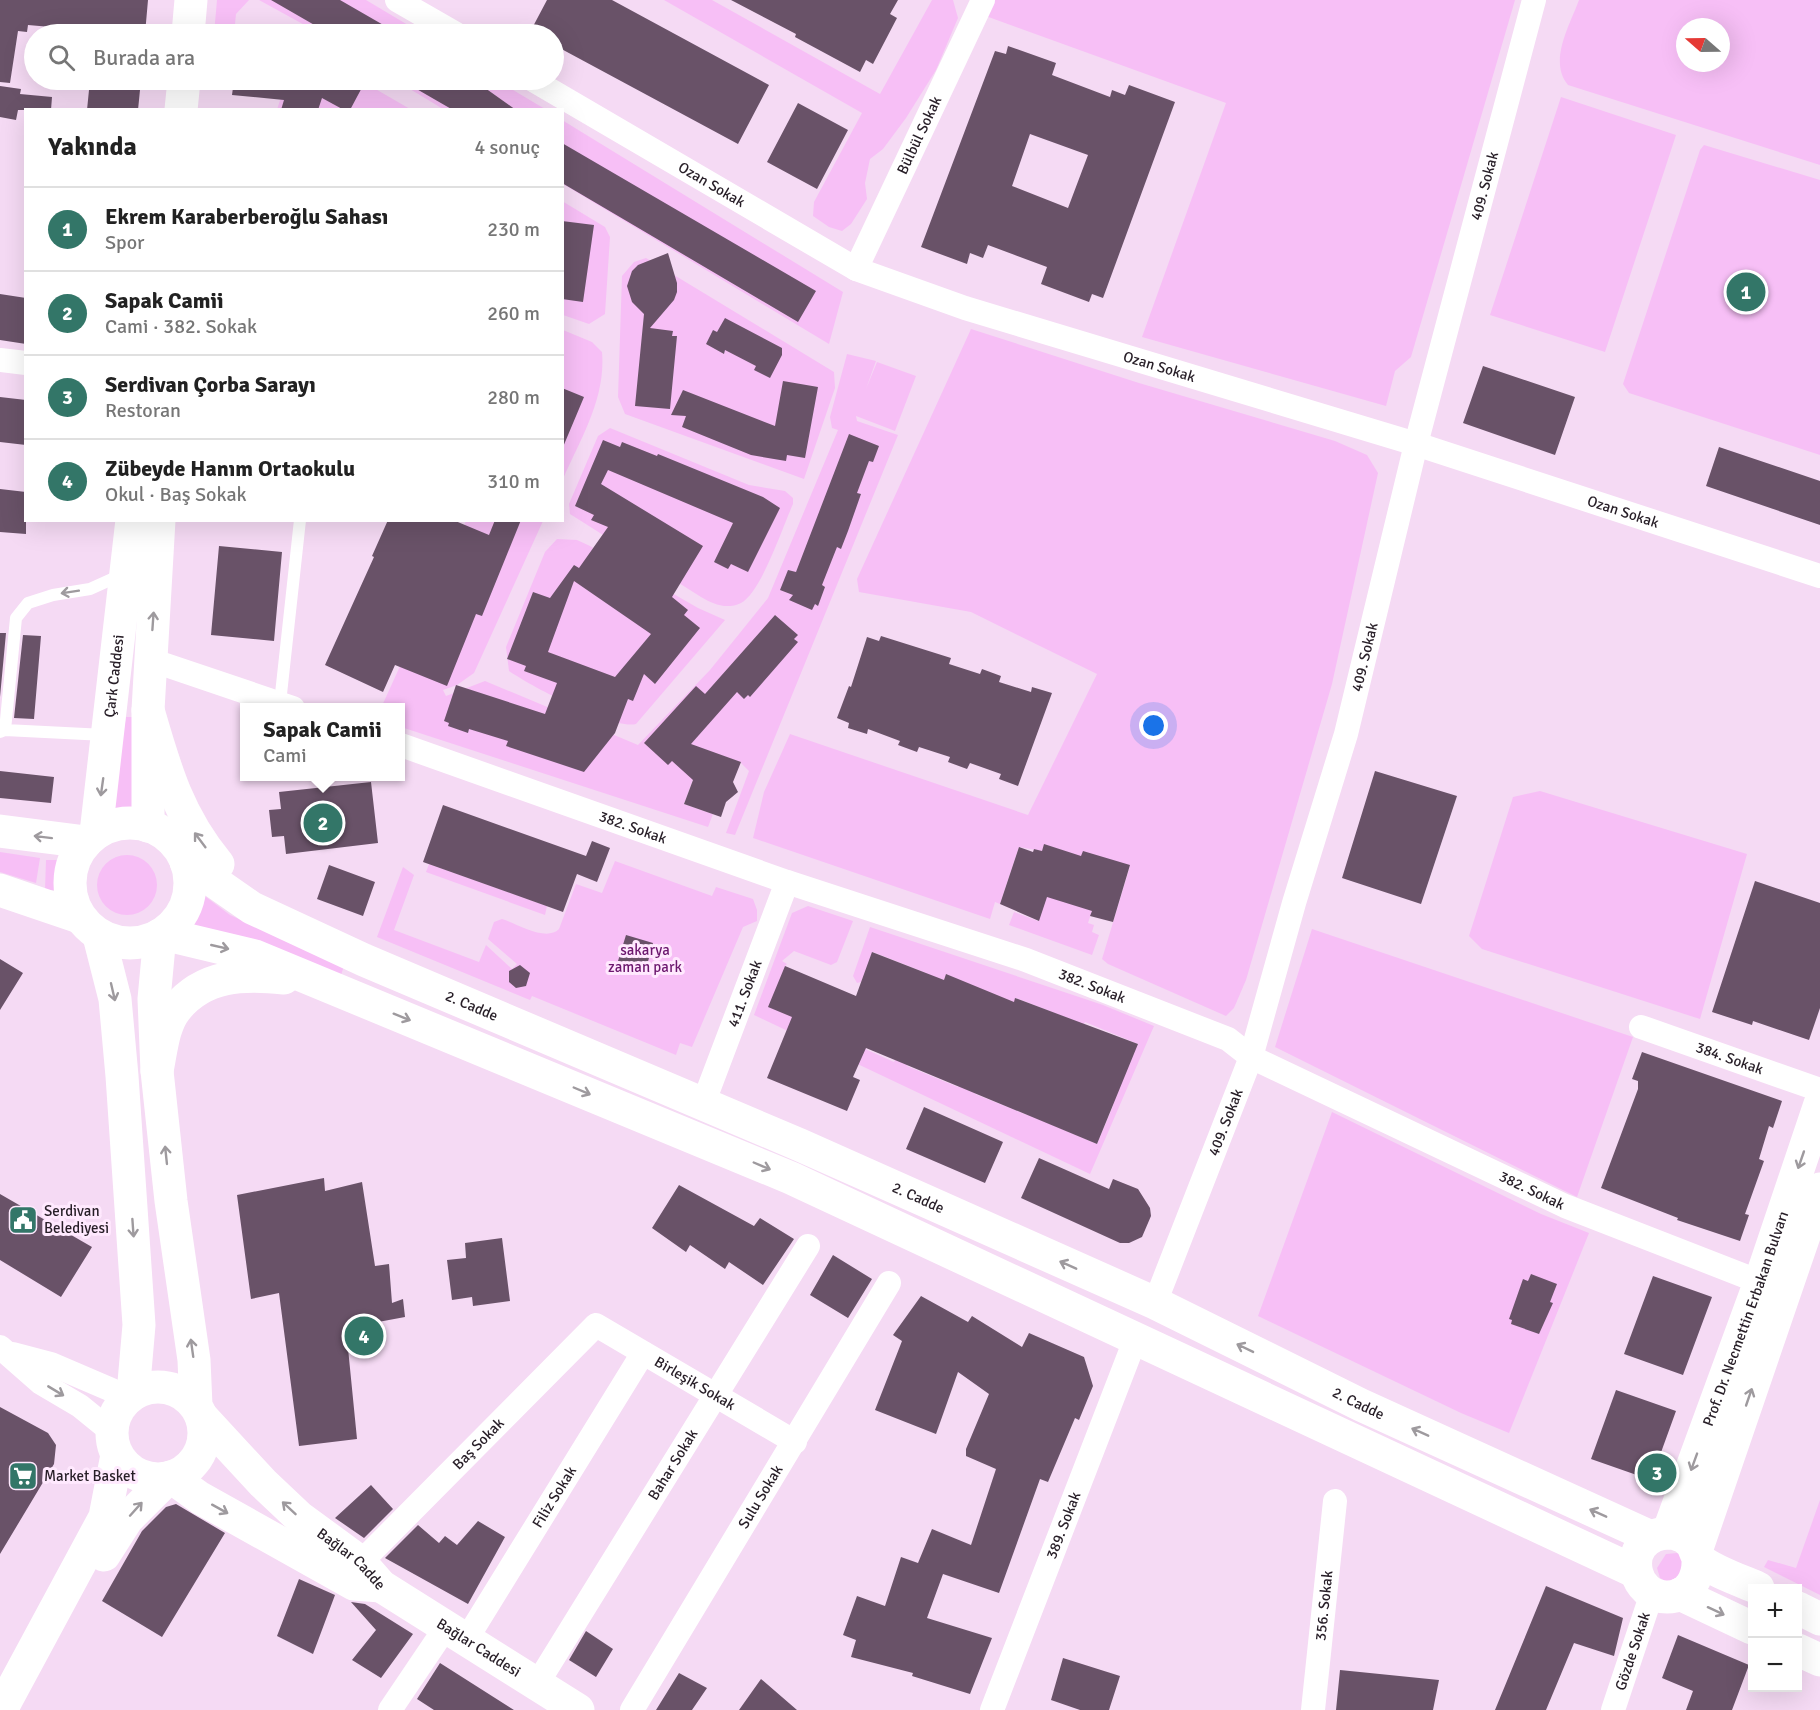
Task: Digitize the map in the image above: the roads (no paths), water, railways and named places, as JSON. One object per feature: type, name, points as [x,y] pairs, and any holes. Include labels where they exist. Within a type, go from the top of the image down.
[{"type":"main road","points":[[189,24],[191,0]]},
{"type":"main road","points":[[181,108],[183,90]]},
{"type":"main road","name":"Çark Caddesi","points":[[91,837],[109,735],[132,522]]},
{"type":"main road","points":[[148,826],[148,710],[159,522]]},
{"type":"main road","points":[[148,710],[178,803],[196,837],[232,880],[364,960]]},
{"type":"main road","points":[[0,831],[91,837],[122,824],[148,826],[171,840],[186,862],[190,875],[187,902],[174,925],[162,935],[138,944],[124,944],[89,926],[0,890]]},
{"type":"main road","points":[[1,1710],[105,1517],[115,1444],[114,1419],[130,1396],[139,1325],[115,999],[89,926],[73,905],[70,878],[72,865],[91,837]]},
{"type":"main road","name":"2. Cadde","points":[[186,862],[252,908],[364,960],[703,1104],[1155,1304],[1361,1405],[1660,1535],[1685,1538],[1697,1555],[1751,1584]]},
{"type":"main road","points":[[162,935],[255,956],[791,1178],[1656,1586],[1748,1626]]},
{"type":"main road","points":[[115,1444],[126,1467],[138,1475],[153,1479],[169,1477],[188,1468],[201,1450],[204,1439],[171,1201],[157,1071],[154,999],[162,935]]},
{"type":"main road","points":[[157,1071],[167,1027],[176,1009],[201,988],[221,977],[313,980]]},
{"type":"main road","name":"Prof. Dr. Necmettin Erbakan Bulvarı","points":[[1660,1535],[1760,1282],[1820,1104]]},
{"type":"main road","name":"Prof. Dr. Necmettin Erbakan Bulvarı","points":[[1697,1555],[1820,1189]]},
{"type":"main road","points":[[130,1396],[152,1386],[165,1387],[188,1397],[199,1411]]},
{"type":"main road","name":"Bağlar Cadde","points":[[169,1477],[201,1498],[354,1584],[371,1574],[277,1497],[199,1411]]},
{"type":"main road","points":[[40,1641],[80,1593],[127,1519],[169,1477]]},
{"type":"main road","points":[[1656,1586],[1636,1556],[1660,1535]]},
{"type":"main road","points":[[1656,1586],[1695,1580],[1697,1555]]},
{"type":"main road","name":"Bağlar Caddesi","points":[[371,1574],[456,1634],[578,1710]]},
{"type":"main road","points":[[1802,1610],[1820,1619]]},
{"type":"main road","points":[[1802,1652],[1820,1660]]},
{"type":"street","points":[[397,0],[439,24]]},
{"type":"street","name":"Bülbül Sokak","points":[[856,269],[982,0]]},
{"type":"street","name":"409. Sokak","points":[[1155,1304],[1251,1057],[1294,903],[1346,734],[1416,444],[1534,0]]},
{"type":"street","name":"Ozan Sokak","points":[[550,90],[856,269],[965,308],[1416,444],[1820,576]]},
{"type":"street","points":[[0,360],[24,363]]},
{"type":"street","points":[[151,660],[281,703]]},
{"type":"street","name":"382. Sokak","points":[[405,746],[787,882],[1026,960],[1228,1039],[1251,1057],[1565,1206],[1760,1282]]},
{"type":"street","name":"411. Sokak","points":[[703,1104],[787,882]]},
{"type":"street","name":"384. Sokak","points":[[1641,1027],[1820,1090]]},
{"type":"street","name":"Bahar Sokak","points":[[537,1684],[808,1246]]},
{"type":"street","name":"Sulu Sokak","points":[[632,1710],[889,1283]]},
{"type":"street","name":"Birleşik Sokak","points":[[596,1325],[795,1442]]},
{"type":"street","name":"Baş Sokak","points":[[371,1574],[596,1325]]},
{"type":"street","name":"389. Sokak","points":[[992,1710],[1135,1340]]},
{"type":"street","points":[[6,1350],[51,1364],[130,1396]]},
{"type":"street","points":[[6,1350],[41,1383],[80,1406],[115,1444]]},
{"type":"street","name":"Filiz Sokak","points":[[390,1710],[456,1634],[643,1353]]},
{"type":"street","name":"356. Sokak","points":[[1313,1710],[1335,1501]]},
{"type":"street","name":"Gözde Sokak","points":[[1613,1710],[1656,1586]]},
{"type":"lane","points":[[287,703],[300,522]]},
{"type":"lane","points":[[109,735],[2,731],[16,618],[28,603],[53,595],[90,589],[125,574]]},
{"type":"place","name":"Ekrem Karaberberoğlu Sahası","points":[[1746,292]]},
{"type":"place","name":"Sapak Camii","points":[[323,823]]},
{"type":"place","name":"Serdivan Belediyesi","points":[[23,1220]]},
{"type":"place","name":"Zübeyde Hanım Ortaokulu","points":[[364,1336]]},
{"type":"place","name":"Serdivan Çorba Sarayı","points":[[1657,1473]]},
{"type":"place","name":"Market Basket","points":[[23,1476]]},
{"type":"park label","name":"sakarya zaman park","points":[[645,958]]}]
